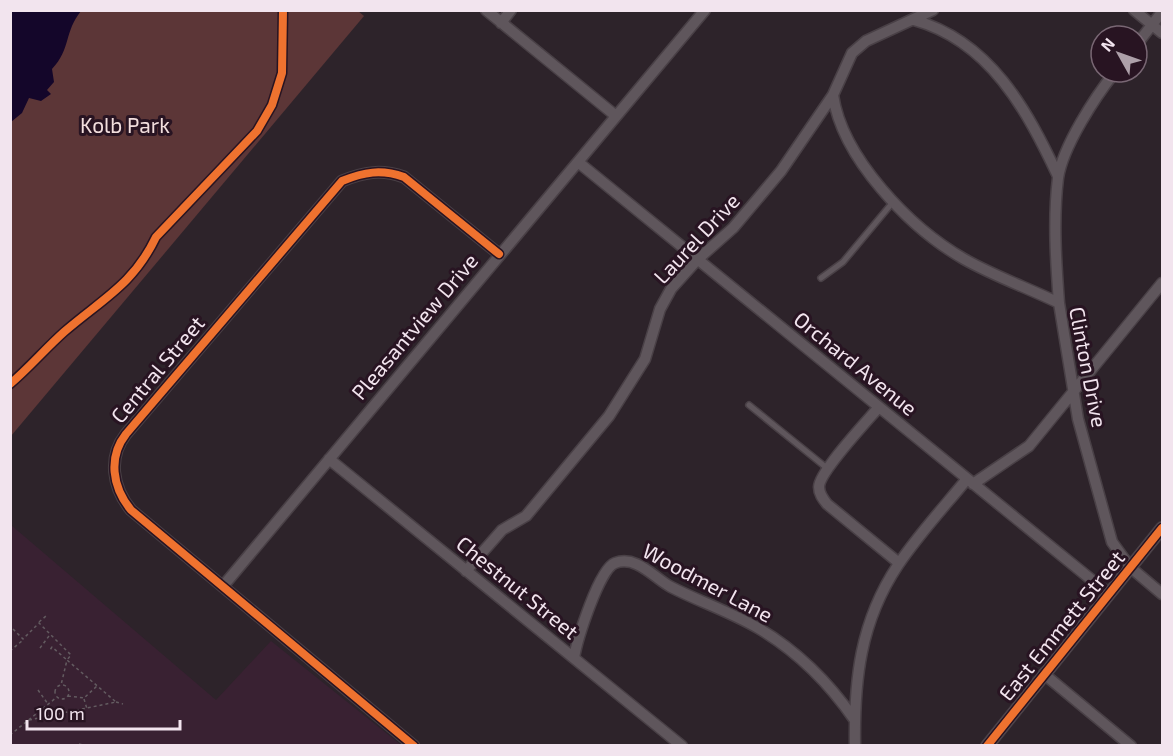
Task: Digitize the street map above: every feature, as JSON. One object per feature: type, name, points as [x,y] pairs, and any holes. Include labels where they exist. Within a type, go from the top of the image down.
[{"type":"street","points":[[486,10],[616,116]]},
{"type":"street","points":[[501,23],[511,10]]},
{"type":"street","name":"Pleasantview Drive","points":[[224,585],[705,10]]},
{"type":"street","name":"Laurel Drive","points":[[466,571],[502,530],[526,516],[609,416],[645,359],[660,309],[671,289],[698,259],[733,228],[781,171],[833,95],[852,53],[866,41],[891,27],[914,21],[933,10]]},
{"type":"street","points":[[1134,10],[1162,33]]},
{"type":"street","points":[[1149,29],[1162,12]]},
{"type":"street","points":[[914,21],[935,26],[961,42],[1007,84],[1025,110],[1058,176]]},
{"type":"street","points":[[1059,303],[1056,264],[1058,176],[1087,112],[1107,84]]},
{"type":"street","name":"Clinton Drive","points":[[833,95],[836,115],[844,133],[876,183],[918,225],[961,257],[1059,303],[1072,391],[1112,542],[1131,567]]},
{"type":"street","name":"Orchard Avenue","points":[[578,162],[1109,594]]},
{"type":"street","name":"Central Street","points":[[414,746],[124,501],[113,462],[120,442],[126,434],[342,181],[371,172],[390,172],[404,177],[500,254]]},
{"type":"street","points":[[855,746],[855,681],[861,651],[872,617],[899,563],[970,481],[1029,446],[1162,283]]},
{"type":"street","points":[[879,407],[828,469],[819,485],[823,498],[899,563]]},
{"type":"street","name":"Chestnut Street","points":[[329,459],[682,746]]},
{"type":"street","name":"East Emmett Street","points":[[987,746],[1162,528]]},
{"type":"street","name":"Woodmer Lane","points":[[574,658],[577,642],[603,574],[615,563],[632,561],[671,587],[759,628],[822,679],[837,694],[854,719]]},
{"type":"street","points":[[1131,567],[1162,594]]},
{"type":"street","points":[[1044,674],[1131,746]]},
{"type":"lane","points":[[821,278],[843,262],[894,201]]},
{"type":"lane","points":[[748,405],[828,469]]},
{"type":"path","points":[[10,651],[46,616]]},
{"type":"path","points":[[39,623],[71,654],[67,660],[61,685],[55,690],[57,697]]},
{"type":"path","points":[[13,629],[23,639]]},
{"type":"path","points":[[40,648],[50,635]]},
{"type":"path","points":[[50,650],[52,647],[116,702],[123,704]]},
{"type":"path","points":[[61,685],[67,688],[68,696]]},
{"type":"path","points":[[84,698],[98,685]]},
{"type":"path","points":[[38,690],[48,705]]},
{"type":"path","points":[[57,697],[62,699],[68,696],[84,698]]},
{"type":"path","points":[[10,735],[57,697]]},
{"type":"path","points":[[84,698],[87,708]]},
{"type":"path","points":[[29,720],[116,702]]},
{"type":"path","points":[[79,744],[88,746]]},
{"type":"shaded area","points":[[11,10],[81,11],[72,26],[58,62],[52,69],[54,82],[47,90],[51,94],[41,101],[29,98],[22,113],[11,122]]},
{"type":"shaded area","points":[[11,525],[216,700],[271,641],[401,745],[11,745]]},
{"type":"green space","name":"Kolb Park","points":[[11,11],[358,11],[364,16],[11,436]]},
{"type":"cycle path","points":[[10,384],[64,332],[127,279],[147,254],[156,237],[257,131],[272,105],[282,73],[283,10]]},
{"type":"cycle path","points":[[414,746],[131,510],[116,482],[115,462],[120,443],[126,434],[342,181],[358,175],[373,173],[388,173],[404,177],[499,254]]},
{"type":"cycle path","points":[[987,746],[1162,528]]}]
